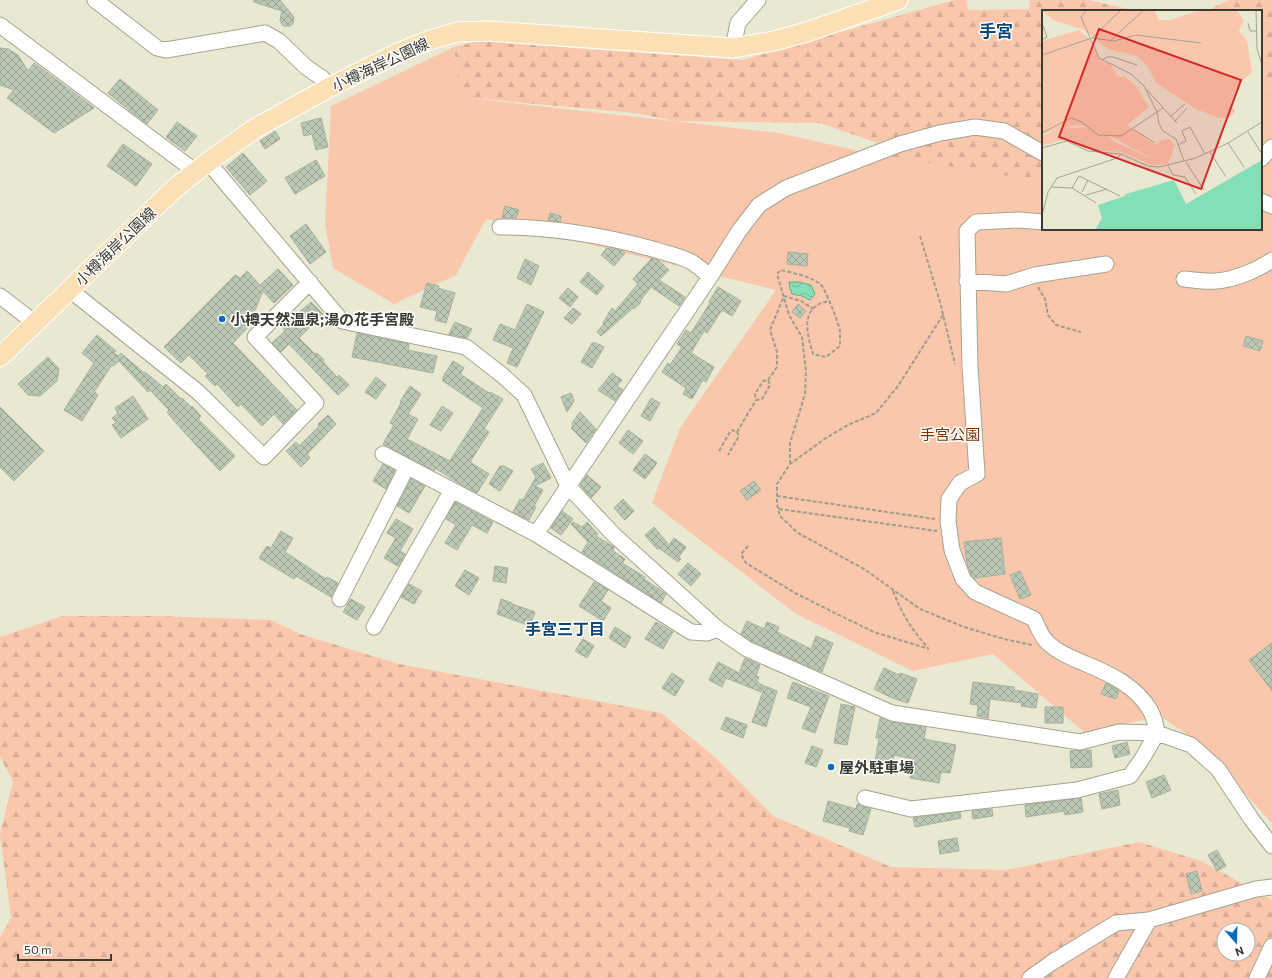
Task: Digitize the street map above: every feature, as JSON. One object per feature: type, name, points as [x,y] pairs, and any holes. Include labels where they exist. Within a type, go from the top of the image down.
[{"type":"main road","name":"小樽海岸公園線","points":[[0,357],[168,194],[202,167],[254,130],[330,87],[400,52],[430,40],[457,32],[488,31],[733,48],[774,41],[807,32],[898,0]]},
{"type":"street","points":[[95,0],[157,48],[166,50],[265,33],[279,41],[306,67],[322,78],[330,87]]},
{"type":"street","points":[[733,48],[738,23],[758,0]]},
{"type":"street","points":[[0,25],[202,167],[310,282],[342,321],[466,347],[502,375],[524,395],[568,486],[614,535],[718,629],[746,649],[892,712],[1080,742],[1119,732],[1157,733],[1191,745],[1218,768],[1252,820],[1272,846]]},
{"type":"street","points":[[536,534],[710,277],[739,231],[759,206],[786,188],[893,147],[940,133],[975,127],[1004,131],[1042,152]]},
{"type":"street","points":[[1262,158],[1272,147]]},
{"type":"street","points":[[1262,201],[1272,206]]},
{"type":"street","points":[[865,798],[911,809],[1077,790],[1130,776],[1157,733],[1150,710],[1140,697],[1124,682],[1099,669],[1062,654],[1047,642],[1034,619],[975,592],[963,579],[952,550],[949,526],[950,499],[960,483],[977,474],[970,367],[967,231],[976,222],[1019,220],[1042,222]]},
{"type":"street","points":[[500,227],[535,228],[585,234],[640,245],[680,257],[693,263],[710,277]]},
{"type":"street","points":[[1184,279],[1216,281],[1240,275],[1265,265],[1272,260]]},
{"type":"street","points":[[967,281],[1006,284],[1035,275],[1106,264]]},
{"type":"street","points":[[70,290],[198,392],[264,457],[316,403],[255,337],[310,282]]},
{"type":"street","points":[[0,296],[34,323]]},
{"type":"street","points":[[383,454],[536,534],[691,632],[706,633],[718,629]]},
{"type":"street","points":[[340,600],[407,467]]},
{"type":"street","points":[[374,627],[452,490]]},
{"type":"street","points":[[1030,978],[1116,923],[1149,920],[1256,889],[1272,887]]},
{"type":"street","points":[[1116,978],[1149,920]]},
{"type":"street","points":[[1257,978],[1272,946]]},
{"type":"path","points":[[920,236],[943,315],[956,369]]},
{"type":"path","points":[[790,464],[790,443],[805,394],[806,371],[802,337],[790,315],[777,274],[781,270],[802,275],[822,285],[840,331],[840,346],[826,357],[813,354],[808,336],[807,325],[810,313],[813,309],[817,305],[828,301]]},
{"type":"path","points":[[1027,277],[1038,288],[1045,299],[1048,315],[1056,325],[1081,332]]},
{"type":"path","points":[[784,296],[801,301],[813,309]]},
{"type":"path","points":[[728,455],[739,436],[738,432],[756,400],[755,394],[763,381],[768,380],[777,367],[777,352],[770,330],[784,296]]},
{"type":"path","points":[[943,315],[898,386],[876,413],[848,425],[826,438],[790,464],[777,484],[776,504],[780,516],[798,533],[864,569],[920,609],[964,627],[1004,639],[1037,646]]},
{"type":"path","points":[[802,337],[808,336]]},
{"type":"path","points":[[756,400],[762,399],[770,385],[768,380]]},
{"type":"path","points":[[719,451],[732,430],[738,432]]},
{"type":"path","points":[[777,496],[949,526]]},
{"type":"path","points":[[778,509],[949,526]]},
{"type":"path","points":[[748,546],[741,554],[746,563],[795,594],[874,632],[929,649],[914,632],[900,610],[892,590]]},
{"type":"green space","points":[[954,0],[967,0],[968,10],[1029,9],[1030,0],[1089,0],[1133,10],[1042,10],[1042,230],[1261,230],[1272,282],[737,246],[897,150],[820,123],[675,121],[635,113],[460,97],[454,47],[478,41],[742,60]]},
{"type":"green space","points":[[1229,0],[1272,0],[1272,86],[1262,91],[1262,10],[1199,10],[1210,9]]},
{"type":"green space","name":"手宮公園","points":[[454,47],[460,97],[779,133],[877,155],[1029,179],[1042,176],[1042,230],[1262,230],[1262,92],[1272,86],[1272,823],[1197,741],[1160,716],[1085,733],[993,654],[913,671],[796,614],[652,503],[680,428],[776,290],[486,219],[456,275],[394,304],[333,268],[325,224],[331,106]]},
{"type":"green space","points":[[63,616],[158,616],[271,620],[300,634],[399,664],[661,713],[716,758],[773,816],[891,867],[1006,870],[1139,842],[1201,861],[1272,900],[1272,978],[0,978],[0,938],[11,918],[0,834],[13,781],[0,757],[0,637]]},
{"type":"water","points":[[789,282],[799,282],[811,285],[815,294],[810,300],[802,296],[792,294]]},
{"type":"building","points":[[254,0],[280,0],[294,17],[293,24],[290,26],[283,26],[280,20],[282,11],[254,2]]},
{"type":"building","points":[[0,48],[8,49],[18,55],[28,71],[34,63],[94,108],[54,133],[7,98],[14,90],[0,85]]},
{"type":"building","points":[[120,79],[158,110],[147,124],[108,93]]},
{"type":"building","points":[[321,118],[328,147],[316,150],[312,134],[304,136],[301,123]]},
{"type":"building","points":[[177,122],[197,136],[185,151],[166,137]]},
{"type":"building","points":[[275,131],[280,139],[265,149],[260,141]]},
{"type":"building","points":[[123,144],[152,164],[136,186],[107,166]]},
{"type":"building","points":[[243,153],[267,181],[250,195],[226,167]]},
{"type":"building","points":[[316,160],[325,176],[295,194],[285,178]]},
{"type":"building","points":[[505,206],[519,210],[516,218],[502,218]]},
{"type":"building","points":[[550,213],[561,216],[560,222],[548,220]]},
{"type":"building","points":[[306,224],[326,252],[310,264],[290,236]]},
{"type":"building","points":[[607,248],[623,251],[625,253],[614,266],[601,255]]},
{"type":"building","points":[[788,252],[808,254],[807,266],[787,264]]},
{"type":"building","points":[[652,258],[658,260],[669,270],[659,280],[685,297],[679,306],[651,287],[640,301],[641,302],[634,309],[633,308],[601,336],[597,332],[604,324],[603,323],[612,308],[615,311],[638,284],[633,279]]},
{"type":"building","points":[[525,259],[539,266],[531,285],[517,278]]},
{"type":"building","points":[[278,269],[293,285],[274,303],[263,291],[252,317],[254,321],[233,343],[297,410],[283,424],[274,414],[262,426],[241,404],[238,407],[217,384],[215,386],[205,376],[208,374],[189,355],[181,363],[164,347],[235,275],[240,278],[247,271],[260,285]]},
{"type":"building","points":[[588,272],[604,286],[597,295],[580,282]]},
{"type":"building","points":[[427,283],[439,286],[438,288],[455,293],[446,323],[435,320],[437,311],[420,307]]},
{"type":"building","points":[[718,287],[741,301],[732,316],[722,310],[707,333],[704,331],[691,353],[714,367],[706,382],[703,380],[692,399],[683,394],[686,388],[662,372],[668,363],[670,365],[682,347],[677,344],[686,330],[691,333]]},
{"type":"building","points":[[568,288],[578,297],[570,307],[559,298]]},
{"type":"building","points":[[311,302],[323,314],[299,338],[315,354],[317,353],[324,360],[323,362],[337,377],[339,375],[349,385],[338,395],[289,344],[281,352],[272,343],[285,331],[282,327]]},
{"type":"building","points":[[527,304],[544,312],[517,367],[507,363],[513,348],[493,340],[500,324],[515,330]]},
{"type":"building","points":[[798,304],[806,311],[800,318],[792,312]]},
{"type":"building","points":[[573,308],[581,314],[572,324],[564,318]]},
{"type":"building","points":[[455,322],[472,329],[467,338],[449,334]]},
{"type":"building","points":[[357,333],[409,344],[408,350],[437,356],[433,373],[352,357]]},
{"type":"building","points":[[97,335],[116,351],[114,353],[118,356],[121,353],[144,373],[145,372],[163,387],[166,384],[181,399],[182,398],[191,407],[192,406],[201,416],[198,419],[235,456],[220,471],[175,422],[167,412],[169,410],[150,390],[148,392],[119,361],[113,366],[112,365],[94,392],[98,395],[82,421],[64,410],[94,363],[82,353]]},
{"type":"building","points":[[1246,336],[1263,341],[1260,351],[1243,346]]},
{"type":"building","points":[[592,343],[596,343],[604,347],[592,368],[581,362]]},
{"type":"building","points":[[48,357],[59,369],[57,381],[40,396],[28,395],[18,384]]},
{"type":"building","points":[[453,361],[464,368],[460,374],[489,393],[490,392],[503,399],[484,429],[489,432],[470,462],[489,474],[477,493],[435,468],[434,471],[383,444],[394,425],[390,423],[410,386],[421,394],[408,414],[418,419],[407,439],[450,461],[483,408],[443,381],[443,377]]},
{"type":"building","points":[[612,373],[622,380],[617,386],[623,390],[615,401],[598,390]]},
{"type":"building","points":[[376,377],[386,385],[376,399],[365,392]]},
{"type":"building","points":[[571,393],[574,401],[567,412],[561,397]]},
{"type":"building","points":[[133,396],[148,419],[121,438],[112,425],[116,423],[112,418],[118,414],[115,408]]},
{"type":"building","points":[[651,398],[660,403],[650,421],[641,416]]},
{"type":"building","points":[[442,406],[453,413],[441,431],[430,425]]},
{"type":"building","points":[[0,407],[44,451],[14,481],[0,467]]},
{"type":"building","points":[[580,412],[596,429],[586,443],[571,428],[573,426],[572,423]]},
{"type":"building","points":[[328,415],[336,424],[307,454],[310,458],[301,467],[286,451],[296,442],[299,446]]},
{"type":"building","points":[[628,430],[643,441],[633,454],[619,443]]},
{"type":"building","points":[[645,454],[657,463],[645,479],[633,470]]},
{"type":"building","points":[[543,463],[551,478],[535,486],[543,490],[534,506],[536,507],[529,520],[513,512],[520,499],[523,500],[536,477],[531,469]]},
{"type":"building","points":[[383,464],[395,470],[386,489],[373,481]]},
{"type":"building","points":[[500,466],[504,466],[513,471],[500,491],[489,484]]},
{"type":"building","points":[[587,475],[601,487],[591,498],[580,485]]},
{"type":"building","points":[[411,479],[425,486],[409,513],[397,506]]},
{"type":"building","points":[[754,481],[761,490],[747,500],[740,491]]},
{"type":"building","points":[[623,499],[634,511],[625,520],[614,508]]},
{"type":"building","points":[[455,502],[493,522],[487,533],[472,525],[457,550],[445,543],[456,525],[446,519]]},
{"type":"building","points":[[562,511],[573,519],[561,535],[551,528]]},
{"type":"building","points":[[396,519],[413,529],[400,551],[405,554],[398,566],[384,558],[396,538],[387,533]]},
{"type":"building","points":[[573,522],[582,527],[587,522],[598,534],[596,536],[614,547],[613,551],[625,559],[622,563],[645,577],[644,579],[666,594],[661,603],[582,552],[588,542],[571,524]]},
{"type":"building","points":[[654,527],[669,545],[674,538],[686,547],[679,557],[681,559],[678,562],[659,548],[657,549],[645,535]]},
{"type":"building","points":[[281,531],[293,538],[285,552],[326,579],[327,577],[338,583],[331,597],[296,576],[294,579],[259,558],[267,546],[271,548]]},
{"type":"building","points":[[1001,538],[1005,574],[974,578],[967,563],[964,542]]},
{"type":"building","points":[[688,563],[701,574],[691,586],[678,574]]},
{"type":"building","points":[[495,566],[508,568],[506,583],[493,581]]},
{"type":"building","points":[[465,570],[479,578],[469,595],[455,586]]},
{"type":"building","points":[[1020,571],[1031,595],[1020,599],[1010,575]]},
{"type":"building","points":[[594,582],[608,590],[601,601],[611,608],[603,621],[579,606]]},
{"type":"building","points":[[409,584],[422,591],[414,604],[401,597]]},
{"type":"building","points":[[351,599],[365,607],[357,620],[343,612]]},
{"type":"building","points":[[501,599],[535,612],[530,626],[497,614]]},
{"type":"building","points":[[747,621],[764,629],[767,622],[779,627],[777,632],[811,649],[816,636],[833,643],[822,672],[751,641],[741,634]]},
{"type":"building","points":[[656,622],[673,632],[663,649],[645,639]]},
{"type":"building","points":[[615,627],[631,637],[625,648],[609,638]]},
{"type":"building","points":[[583,639],[594,646],[587,658],[575,651]]},
{"type":"building","points":[[1272,643],[1272,691],[1249,660]]},
{"type":"building","points":[[745,658],[760,665],[756,676],[759,677],[757,682],[764,686],[761,692],[726,678],[722,687],[709,680],[718,662],[739,673]]},
{"type":"building","points":[[884,668],[899,675],[900,673],[917,679],[908,703],[892,698],[874,689]]},
{"type":"building","points":[[672,673],[684,681],[675,696],[662,688]]},
{"type":"building","points":[[793,682],[829,696],[815,733],[802,728],[811,707],[787,698]]},
{"type":"building","points":[[973,682],[1014,687],[1014,690],[1038,694],[1036,708],[1021,706],[1022,703],[990,699],[988,718],[977,716],[978,705],[970,704]]},
{"type":"building","points":[[1106,683],[1119,691],[1116,699],[1101,694]]},
{"type":"building","points":[[765,686],[777,691],[766,727],[752,722]]},
{"type":"building","points":[[841,704],[855,707],[847,745],[834,743]]},
{"type":"building","points":[[1045,707],[1063,707],[1063,723],[1045,723]]},
{"type":"building","points":[[726,717],[747,725],[743,738],[721,729]]},
{"type":"building","points":[[880,718],[890,722],[926,727],[924,739],[956,745],[950,773],[941,772],[939,783],[910,778],[913,759],[894,755],[892,766],[875,762],[879,738],[876,738]]},
{"type":"building","points":[[1127,742],[1130,754],[1115,758],[1112,746]]},
{"type":"building","points":[[812,746],[823,750],[816,767],[805,763]]},
{"type":"building","points":[[1091,750],[1092,767],[1071,768],[1070,751]]},
{"type":"building","points":[[1164,775],[1171,790],[1152,798],[1146,782]]},
{"type":"building","points":[[1118,790],[1120,805],[1102,809],[1099,794]]},
{"type":"building","points":[[1081,798],[1083,812],[1065,815],[1064,811],[1026,817],[1025,805]]},
{"type":"building","points":[[828,801],[856,809],[857,804],[871,809],[863,835],[849,831],[850,828],[823,821]]},
{"type":"building","points":[[992,809],[993,816],[973,819],[972,811]]},
{"type":"building","points":[[960,812],[961,818],[915,827],[913,818]]},
{"type":"building","points":[[957,838],[959,851],[940,854],[938,841]]},
{"type":"building","points":[[1217,850],[1226,866],[1217,871],[1208,855]]},
{"type":"building","points":[[1197,871],[1202,891],[1191,894],[1186,874]]},
{"type":"place","name":"小樽天然温泉;湯の花手宮殿","points":[[222,319]]},
{"type":"place","name":"屋外駐車場","points":[[831,767]]},
{"type":"district","name":"手宮","points":[[996,30]]},
{"type":"district","name":"手宮三丁目","points":[[565,628]]}]
